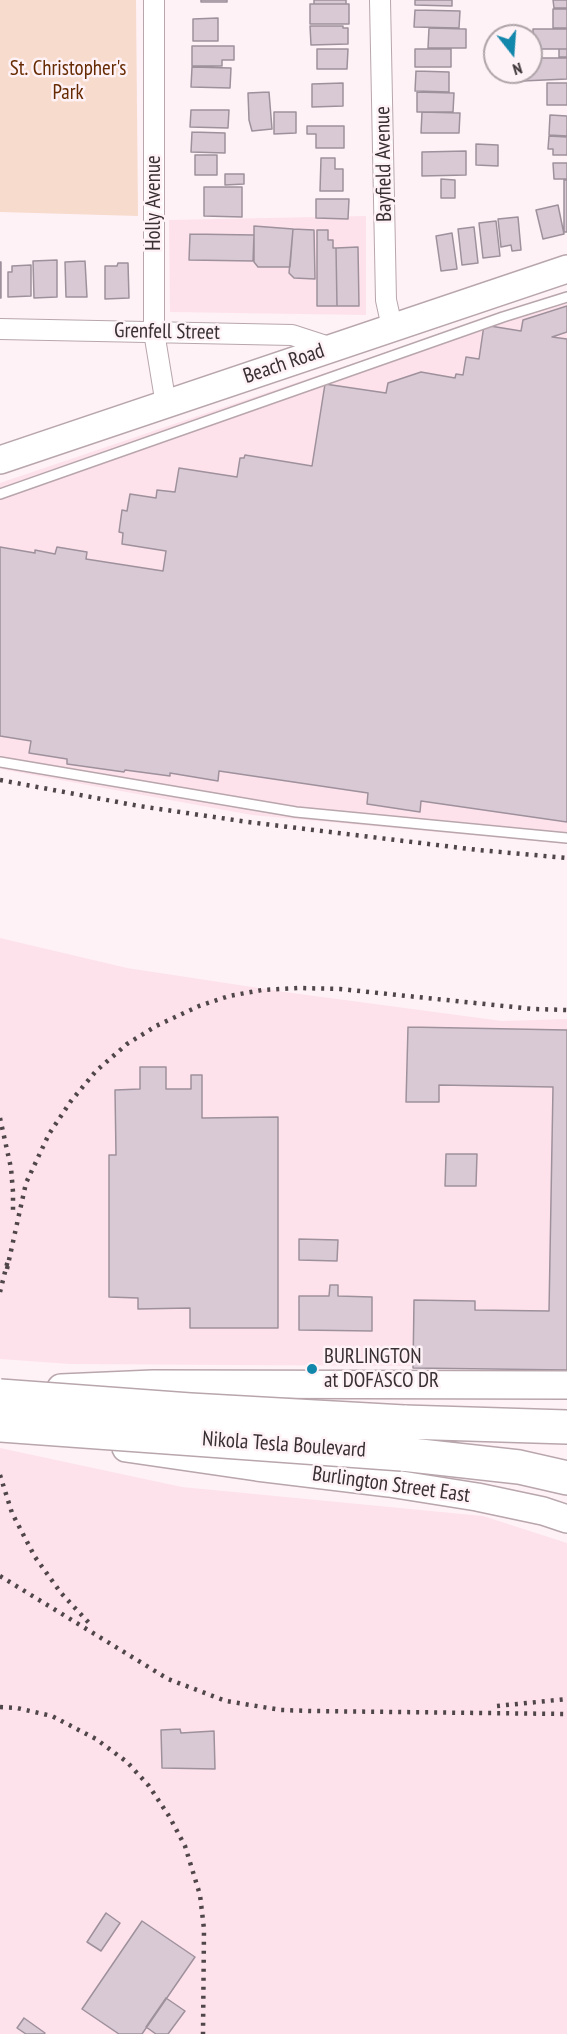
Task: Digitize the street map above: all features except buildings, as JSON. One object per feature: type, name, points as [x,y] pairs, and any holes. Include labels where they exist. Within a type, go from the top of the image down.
[{"type":"highway","name":"Nikola Tesla Boulevard","points":[[2,1392],[190,1410],[403,1438],[567,1478]]},
{"type":"highway","name":"Nikola Tesla Boulevard","points":[[0,1425],[403,1438],[567,1427]]},
{"type":"main road","name":"Beach Road","points":[[0,460],[567,269]]},
{"type":"main road","points":[[2,1392],[153,1384],[260,1396],[567,1385]]},
{"type":"main road","name":"Burlington Street East","points":[[0,1429],[257,1467],[389,1483],[543,1511],[567,1519]]},
{"type":"street","name":"Holly Avenue","points":[[154,0],[154,332],[166,405]]},
{"type":"street","name":"Bayfield Avenue","points":[[380,0],[387,300],[392,327]]},
{"type":"street","name":"Grenfell Street","points":[[0,329],[292,334],[332,348]]},
{"type":"lane","points":[[0,494],[503,317],[567,297]]},
{"type":"lane","points":[[0,762],[296,812],[567,838]]},
{"type":"lane","points":[[259,1420],[260,1396]]},
{"type":"lane","points":[[257,1467],[258,1432]]},
{"type":"shaded area","points":[[366,216],[366,315],[170,312],[169,220]]},
{"type":"shaded area","points":[[567,291],[567,844],[252,815],[0,769],[0,483]]},
{"type":"shaded area","points":[[0,938],[127,968],[285,992],[502,1021],[567,1019],[567,1367],[70,1364],[0,1359]]},
{"type":"shaded area","points":[[0,1448],[182,1487],[483,1516],[567,1543],[567,2034],[0,2034]]},
{"type":"green space","name":"St. Christopher's Park","points":[[0,0],[136,0],[138,216],[0,212]]},
{"type":"railway","points":[[0,780],[139,806],[248,822],[478,850],[567,858]]},
{"type":"railway","points":[[7,1269],[26,1183],[49,1134],[71,1101],[96,1071],[127,1044],[156,1026],[199,1006],[229,996],[262,990],[298,988],[340,989],[533,1009],[567,1010]]},
{"type":"railway","points":[[0,1118],[11,1168],[13,1213]]},
{"type":"railway","points":[[0,1292],[8,1260]]},
{"type":"railway","points":[[0,1475],[12,1513],[35,1557],[61,1593],[90,1624]]},
{"type":"railway","points":[[0,1576],[168,1679],[226,1701],[281,1710],[567,1714]]},
{"type":"railway","points":[[497,1706],[567,1699]]},
{"type":"railway","points":[[0,1707],[17,1708],[52,1716],[96,1739],[127,1762],[149,1786],[169,1816],[185,1846],[200,1895],[204,1929],[203,2034]]},
{"type":"place","name":"BURLINGTON at DOFASCO DR","points":[[312,1369]]}]
